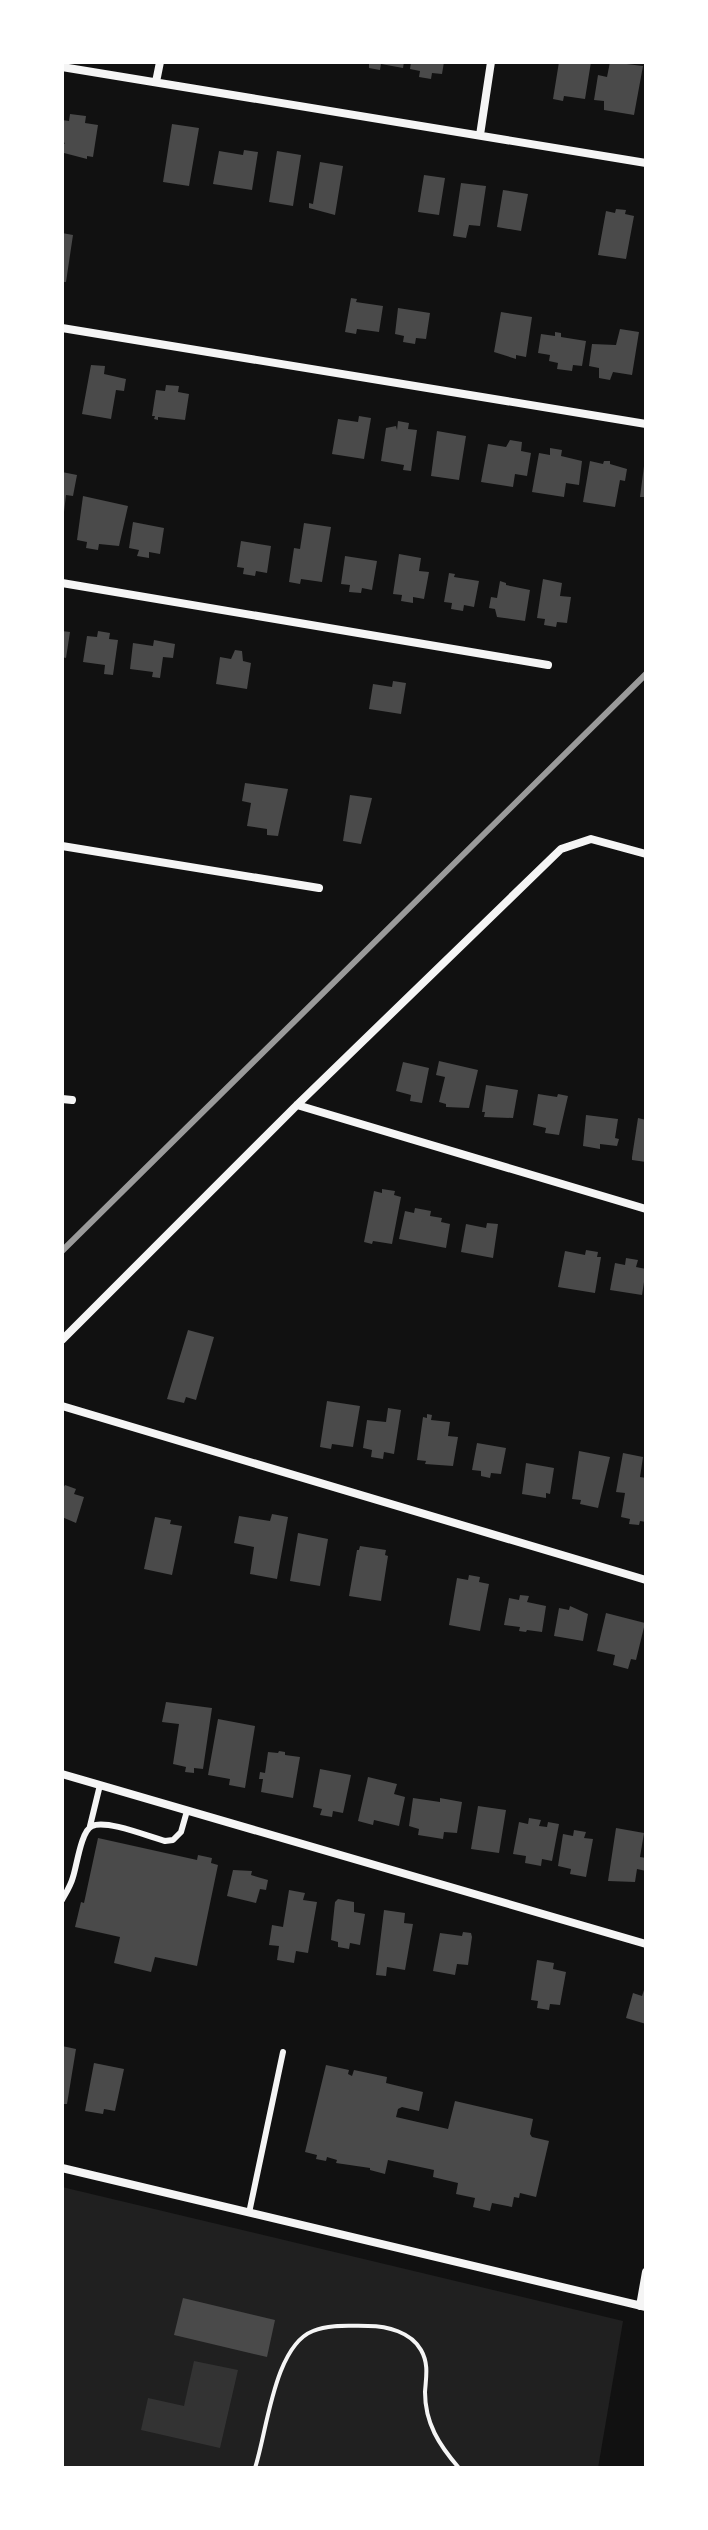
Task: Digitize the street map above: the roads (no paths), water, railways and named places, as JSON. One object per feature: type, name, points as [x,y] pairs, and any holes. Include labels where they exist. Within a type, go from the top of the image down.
[{"type":"street","points":[[156,82],[160,62]]},
{"type":"street","points":[[480,135],[491,62]]},
{"type":"street","points":[[62,67],[646,163]]},
{"type":"street","points":[[62,328],[646,424]]},
{"type":"street","points":[[62,583],[548,665]]},
{"type":"street","points":[[62,1340],[297,1105],[561,849],[591,839],[646,854]]},
{"type":"street","points":[[62,846],[319,888]]},
{"type":"street","points":[[297,1105],[646,1209]]},
{"type":"street","points":[[62,1406],[646,1580]]},
{"type":"street","points":[[62,1774],[646,1944]]},
{"type":"street","points":[[62,2168],[643,2306],[646,2272]]},
{"type":"lane","points":[[62,1900],[73,1880],[100,1785]]},
{"type":"lane","points":[[90,1826],[112,1826],[165,1841],[173,1840],[181,1832],[187,1811]]},
{"type":"lane","points":[[249,2213],[283,2052]]},
{"type":"railway","points":[[62,1251],[646,674]]}]
